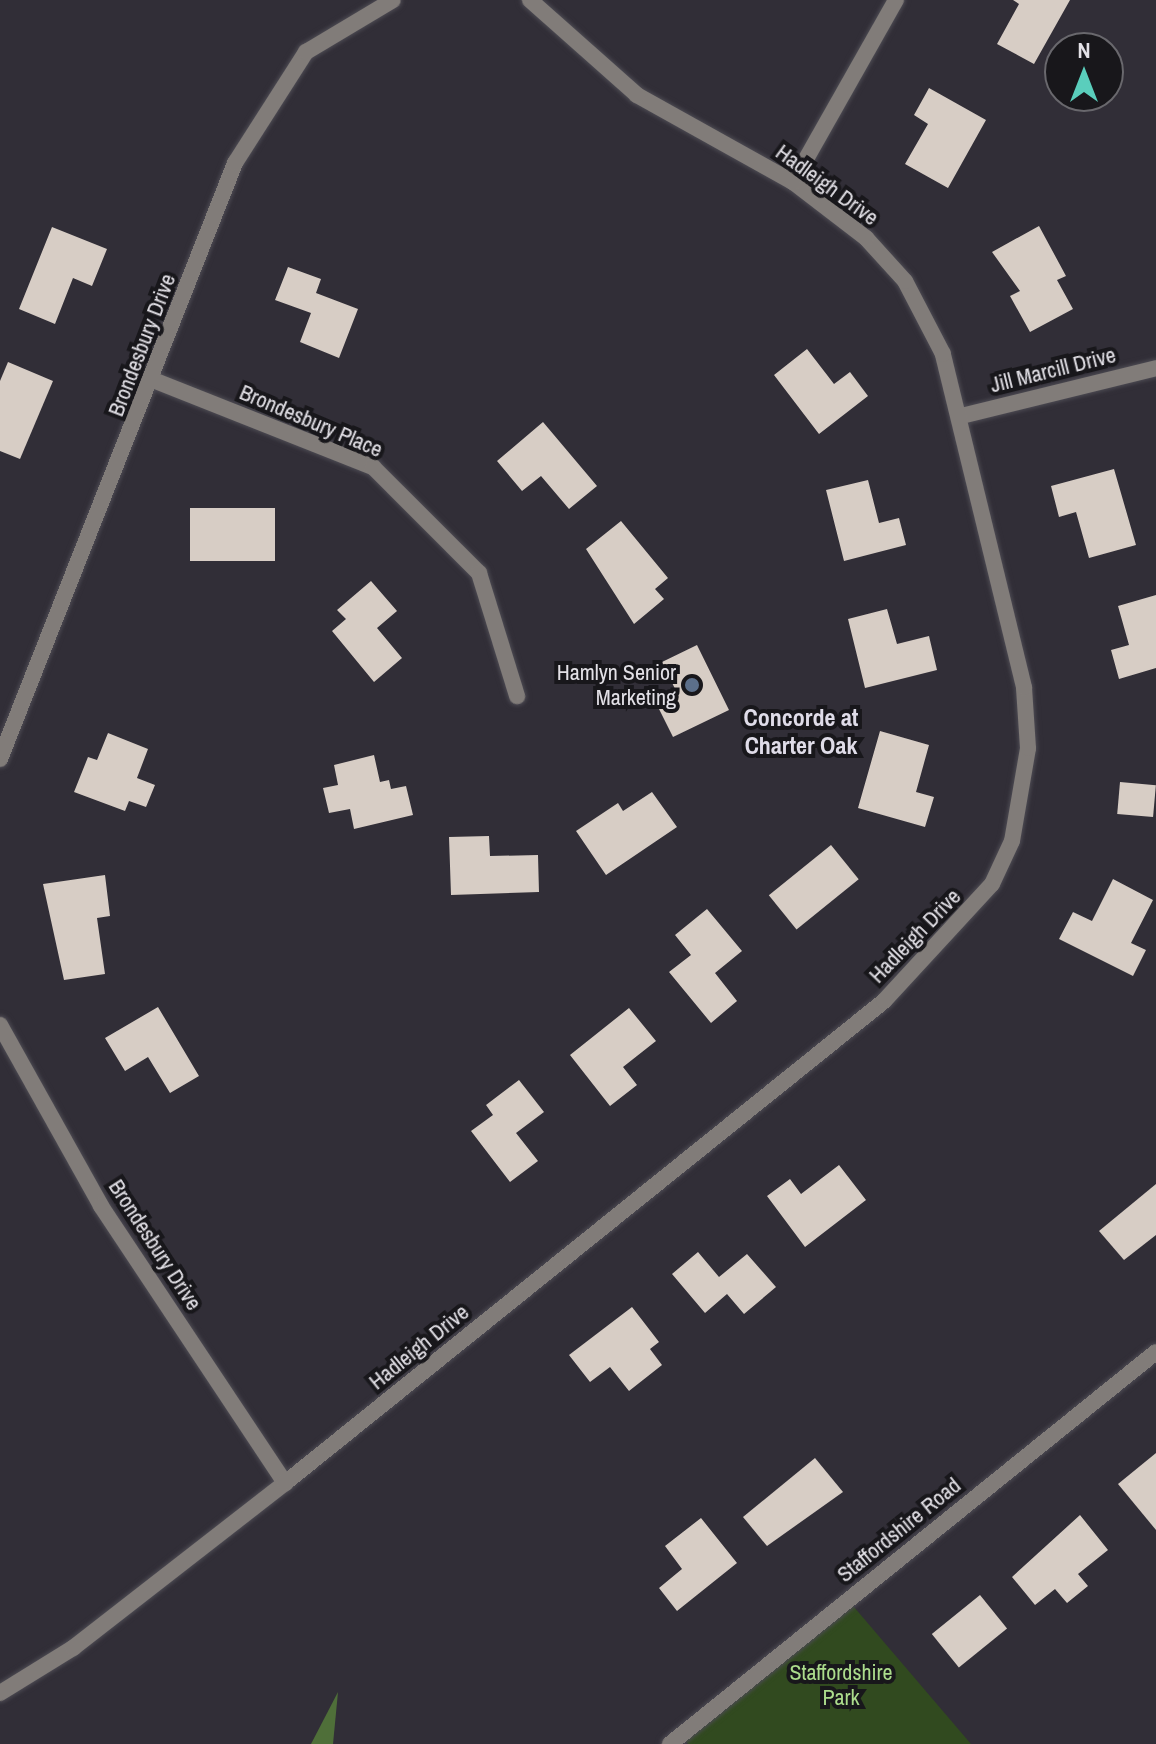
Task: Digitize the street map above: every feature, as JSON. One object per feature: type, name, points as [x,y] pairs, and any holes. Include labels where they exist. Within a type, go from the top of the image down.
[{"type":"street","name":"Brondesbury Drive","points":[[0,759],[153,380],[235,163],[267,102],[306,52],[393,0]]},
{"type":"street","name":"Hadleigh Drive","points":[[0,1693],[73,1648],[285,1483],[884,1001],[992,884],[1016,826],[1028,748],[1024,687],[961,416],[943,354],[905,281],[866,238],[793,182],[637,95],[530,0]]},
{"type":"street","points":[[793,182],[896,0]]},
{"type":"street","name":"Jill Marcill Drive","points":[[961,416],[1156,368]]},
{"type":"street","name":"Brondesbury Place","points":[[153,380],[373,467],[435,521],[479,573],[517,696]]},
{"type":"street","name":"Brondesbury Drive","points":[[0,1025],[101,1206],[285,1483]]},
{"type":"street","name":"Staffordshire Road","points":[[670,1744],[1156,1352]]},
{"type":"green space","name":"Staffordshire Park","points":[[848,1600],[971,1744],[688,1744],[681,1735]]},
{"type":"green space","points":[[338,1692],[333,1744],[311,1744]]},
{"type":"building","points":[[1013,0],[1070,0],[1052,32],[1044,32],[1044,46],[1034,64],[997,44],[1019,4]]},
{"type":"building","points":[[929,88],[986,120],[948,188],[905,164],[928,124],[914,115]]},
{"type":"building","points":[[1039,226],[1066,276],[1057,280],[1073,309],[1030,332],[1010,296],[1020,291],[992,252]]},
{"type":"building","points":[[52,227],[107,249],[92,286],[73,278],[55,324],[19,309]]},
{"type":"building","points":[[288,267],[321,279],[316,293],[358,309],[339,358],[300,342],[311,313],[275,300]]},
{"type":"building","points":[[807,349],[834,384],[850,372],[868,396],[819,434],[774,375]]},
{"type":"building","points":[[8,362],[53,381],[20,459],[0,451],[0,381]]},
{"type":"building","points":[[543,422],[597,486],[569,509],[541,476],[522,491],[497,461]]},
{"type":"building","points":[[1114,469],[1136,545],[1089,558],[1076,512],[1059,517],[1051,486]]},
{"type":"building","points":[[868,480],[879,523],[899,518],[906,545],[844,561],[826,490]]},
{"type":"building","points":[[190,508],[275,508],[275,561],[190,561]]},
{"type":"building","points":[[621,521],[668,578],[655,589],[664,599],[634,624],[586,549]]},
{"type":"building","points":[[371,581],[397,611],[377,628],[402,658],[374,682],[332,631],[346,619],[337,610]]},
{"type":"building","points":[[1156,595],[1156,668],[1119,679],[1111,650],[1129,645],[1118,606]]},
{"type":"building","points":[[887,609],[897,644],[929,636],[937,670],[865,688],[848,619]]},
{"type":"building","points":[[697,645],[729,710],[673,737],[656,703],[677,693],[662,662]]},
{"type":"building","points":[[880,731],[929,745],[916,792],[934,797],[925,827],[858,808]]},
{"type":"building","points":[[108,733],[148,749],[137,778],[155,785],[146,807],[129,801],[125,811],[74,792],[88,757],[97,760]]},
{"type":"building","points":[[374,755],[380,782],[389,780],[391,789],[406,786],[413,815],[354,829],[350,809],[329,813],[323,788],[338,785],[334,765]]},
{"type":"building","points":[[1120,782],[1156,785],[1153,817],[1117,814]]},
{"type":"building","points":[[652,792],[677,827],[606,875],[576,831],[618,803],[623,811]]},
{"type":"building","points":[[489,836],[490,856],[538,855],[539,892],[451,895],[449,837]]},
{"type":"building","points":[[831,845],[859,879],[797,930],[769,895]]},
{"type":"building","points":[[105,875],[110,916],[97,918],[105,974],[64,980],[43,884]]},
{"type":"building","points":[[1113,879],[1153,900],[1131,943],[1146,950],[1133,976],[1059,939],[1073,912],[1092,921]]},
{"type":"building","points":[[707,909],[742,951],[715,973],[737,1001],[711,1023],[669,972],[691,955],[675,935]]},
{"type":"building","points":[[158,1007],[199,1076],[170,1093],[148,1057],[125,1071],[105,1038]]},
{"type":"building","points":[[629,1008],[656,1041],[623,1067],[637,1085],[610,1106],[570,1055]]},
{"type":"building","points":[[519,1080],[544,1112],[516,1133],[538,1161],[510,1182],[471,1131],[493,1115],[486,1105]]},
{"type":"building","points":[[839,1165],[866,1200],[805,1247],[767,1196],[790,1179],[801,1194]]},
{"type":"building","points":[[1156,1184],[1156,1235],[1124,1260],[1099,1231]]},
{"type":"building","points":[[698,1252],[719,1277],[747,1254],[776,1287],[744,1314],[727,1294],[705,1313],[672,1274]]},
{"type":"building","points":[[632,1307],[659,1342],[650,1349],[662,1365],[629,1391],[610,1367],[590,1382],[569,1355]]},
{"type":"building","points":[[1156,1453],[1156,1530],[1118,1484]]},
{"type":"building","points":[[815,1458],[843,1492],[767,1546],[743,1517]]},
{"type":"building","points":[[1080,1515],[1108,1550],[1078,1574],[1088,1586],[1067,1603],[1055,1589],[1035,1605],[1012,1577]]},
{"type":"building","points":[[701,1518],[737,1563],[677,1611],[659,1588],[682,1569],[665,1546]]},
{"type":"building","points":[[980,1595],[1007,1628],[959,1667],[932,1634]]},
{"type":"place","name":"Hamlyn Senior Marketing","points":[[692,685]]},
{"type":"district","name":"Concorde at Charter Oak","points":[[801,732]]}]
